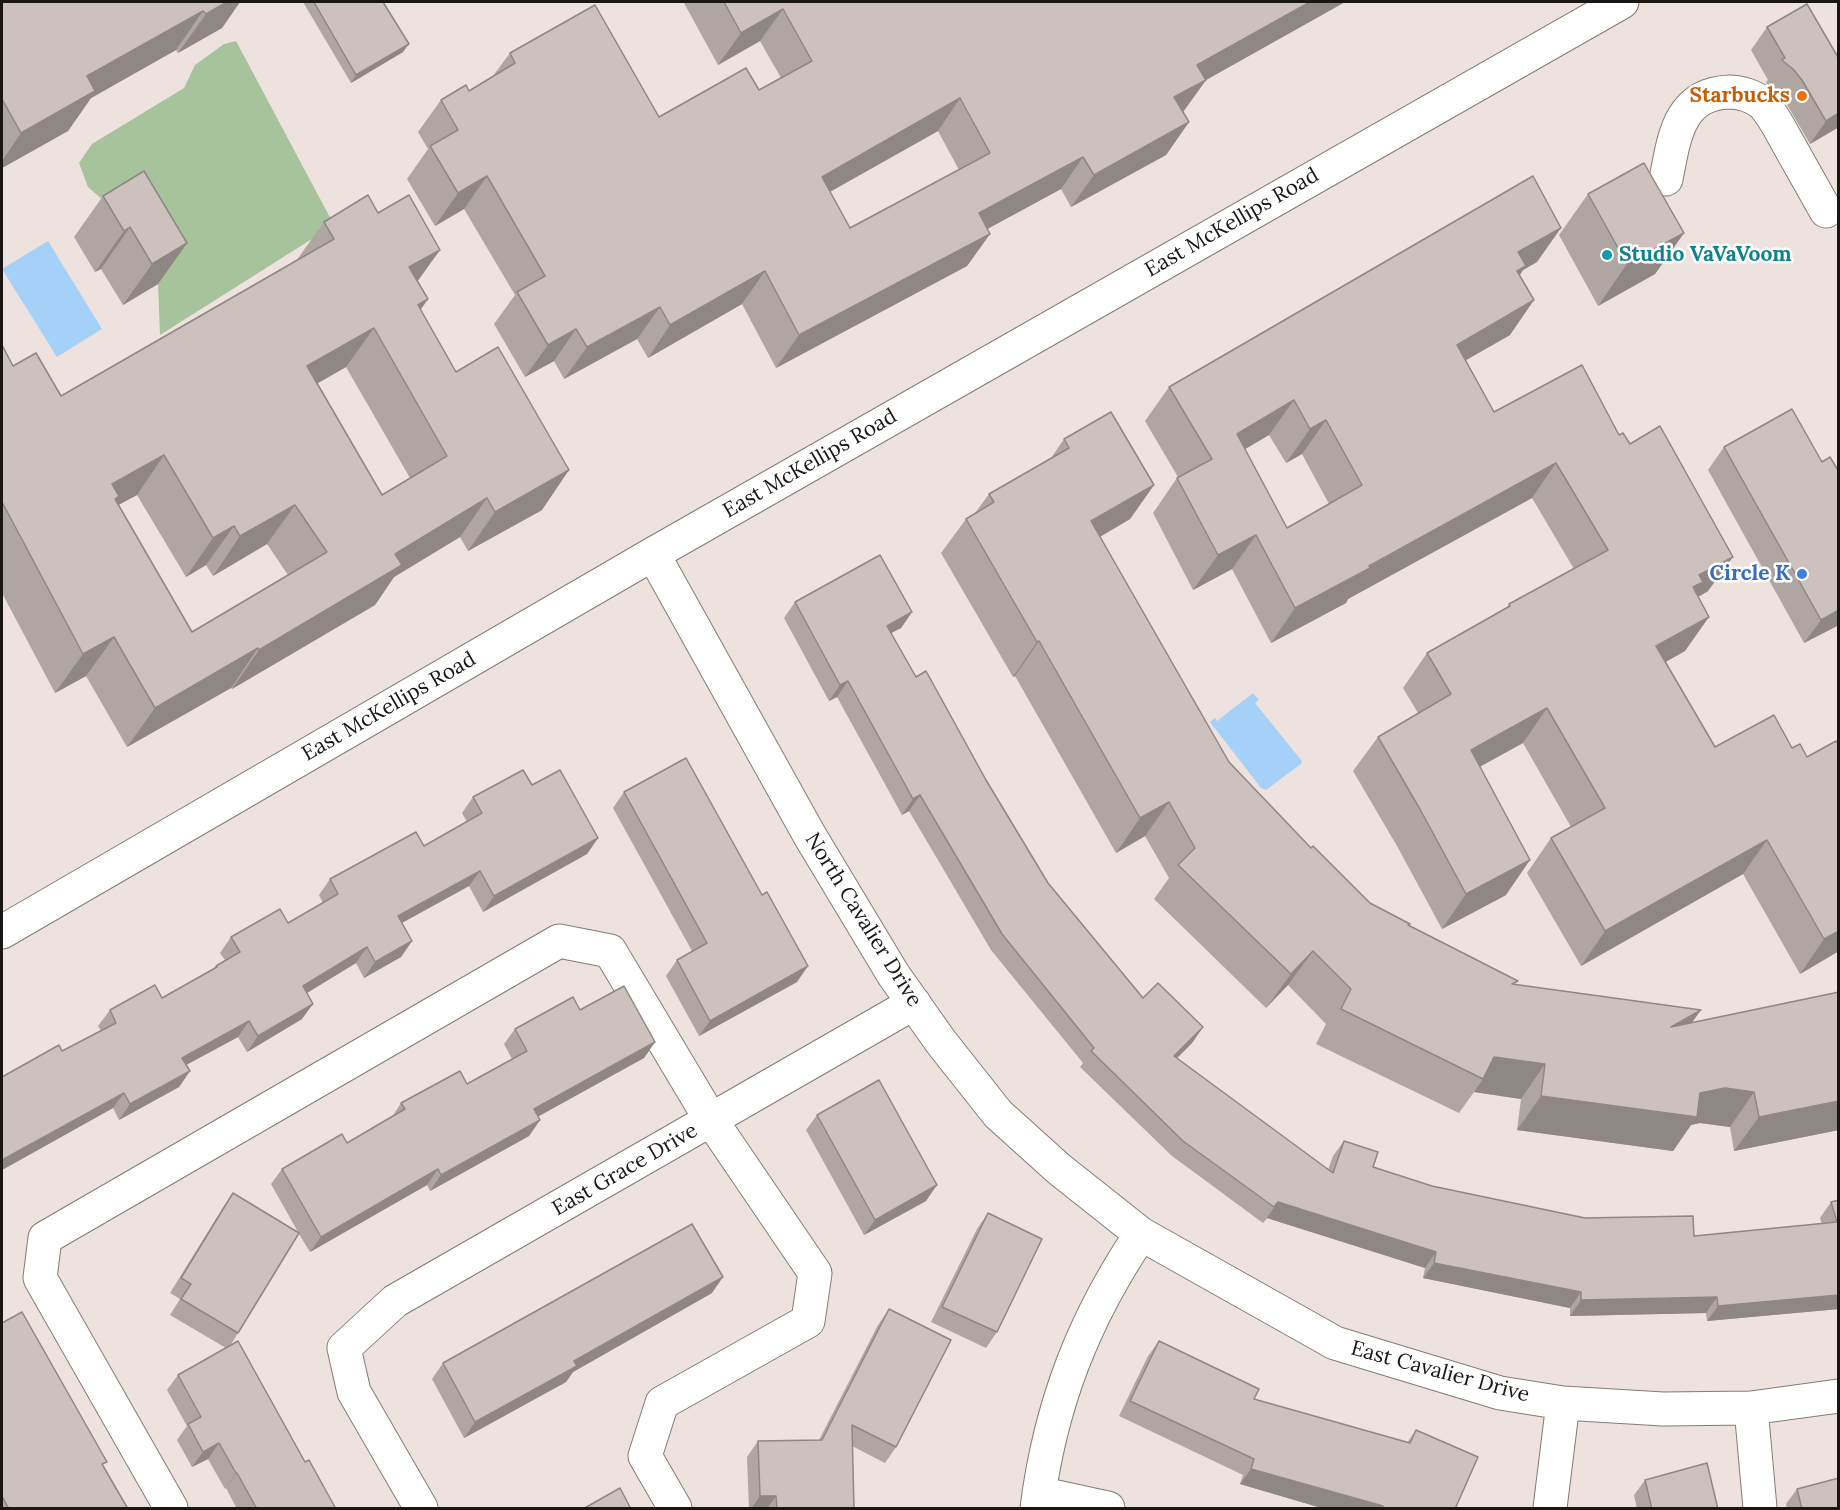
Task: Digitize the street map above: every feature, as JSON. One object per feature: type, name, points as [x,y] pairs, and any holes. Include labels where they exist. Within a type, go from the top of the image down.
[{"type":"street","name":"East McKellips Road","points":[[2,932],[652,554],[1623,2]]},
{"type":"street","points":[[1666,179],[1675,132],[1684,115],[1698,101],[1717,93],[1740,92],[1762,104],[1781,130],[1826,211]]},
{"type":"street","name":"North Cavalier Drive","points":[[652,554],[810,836],[893,974],[941,1042],[998,1114],[1059,1169],[1141,1234]]},
{"type":"street","points":[[171,1509],[40,1278],[45,1238],[559,941],[610,951],[711,1120],[815,1273],[808,1321],[662,1403],[645,1456],[675,1509]]},
{"type":"street","name":"East Grace Drive","points":[[421,1509],[354,1392],[344,1348],[395,1301],[914,1004]]},
{"type":"street","points":[[1108,1509],[1038,1501],[1050,1432],[1065,1379],[1088,1325],[1113,1278],[1141,1234]]},
{"type":"street","name":"East Cavalier Drive","points":[[1141,1234],[1335,1343],[1500,1393],[1563,1403],[1663,1409],[1751,1408],[1839,1396]]},
{"type":"street","points":[[1550,1509],[1563,1403]]},
{"type":"street","points":[[1751,1408],[1760,1509]]},
{"type":"green space","points":[[236,41],[334,225],[160,335],[157,257],[136,229],[88,187],[79,163],[92,144],[184,88],[195,65],[224,44]]},
{"type":"water","points":[[48,241],[102,329],[57,357],[2,269]]},
{"type":"water","points":[[1253,693],[1259,700],[1255,703],[1302,763],[1266,790],[1261,788],[1210,722],[1215,718],[1217,721]]},
{"type":"building","points":[[2,2],[227,2],[206,14],[203,11],[87,76],[95,91],[21,133],[2,99]]},
{"type":"building","points":[[314,2],[383,2],[409,44],[356,75]]},
{"type":"building","points":[[724,2],[1310,2],[1197,65],[1206,80],[1174,97],[1189,122],[1094,175],[1083,157],[979,213],[990,234],[799,335],[765,271],[670,325],[660,307],[587,347],[576,329],[548,345],[517,292],[545,276],[487,176],[458,193],[430,146],[458,130],[441,100],[466,85],[469,91],[515,63],[510,53],[595,5],[659,117],[746,68],[759,90],[812,61],[783,9],[741,33]],"holes":[[[960,98],[990,153],[850,228],[822,177]]]},
{"type":"building","points":[[1807,4],[1839,59],[1839,113],[1826,121],[1802,80],[1783,61],[1782,59],[1785,58],[1767,27]]},
{"type":"building","points":[[1644,163],[1684,233],[1627,264],[1588,194]]},
{"type":"building","points":[[144,171],[187,243],[152,264],[130,227],[124,231],[103,196]]},
{"type":"building","points":[[1533,176],[1561,228],[1518,252],[1526,266],[1517,271],[1534,300],[1457,345],[1494,412],[1582,365],[1619,435],[1623,433],[1630,444],[1660,426],[1733,557],[1699,575],[1703,582],[1693,587],[1709,617],[1656,646],[1715,747],[1774,715],[1792,748],[1800,744],[1807,757],[1836,741],[1839,745],[1839,931],[1824,939],[1767,840],[1605,931],[1551,838],[1605,808],[1547,708],[1471,750],[1530,860],[1466,894],[1378,737],[1451,694],[1427,653],[1510,606],[1509,604],[1608,550],[1556,463],[1295,608],[1256,535],[1218,555],[1177,478],[1212,459],[1169,387]],"holes":[[[1294,400],[1310,429],[1326,420],[1362,485],[1287,528],[1237,434]]]},
{"type":"building","points":[[368,195],[378,213],[409,195],[440,250],[409,267],[428,299],[418,305],[456,372],[498,347],[569,470],[495,512],[487,498],[395,554],[402,565],[259,650],[258,648],[155,708],[114,637],[83,654],[2,502],[2,345],[13,366],[36,353],[61,396],[334,239],[324,222]],"holes":[[[374,328],[447,456],[382,495],[307,366]],[[164,455],[213,538],[234,526],[240,536],[295,505],[327,552],[192,632],[115,499],[119,496],[112,484]]]},
{"type":"building","name":"Circle K","points":[[1792,409],[1822,462],[1830,457],[1839,472],[1839,610],[1821,620],[1724,447]]},
{"type":"building","points":[[1111,412],[1154,485],[1091,521],[1229,762],[1311,848],[1313,846],[1370,903],[1518,981],[1512,984],[1701,1010],[1671,1027],[1839,992],[1839,1101],[1759,1117],[1754,1092],[1725,1088],[1700,1093],[1697,1117],[1541,1096],[1545,1064],[1494,1057],[1483,1079],[1341,1009],[1351,989],[1313,951],[1291,974],[1178,865],[1195,848],[1169,802],[1140,818],[966,519],[994,502],[989,494],[1069,448],[1064,439]]},
{"type":"building","points":[[880,555],[912,612],[887,626],[916,677],[926,671],[986,780],[1048,883],[1143,998],[1158,983],[1203,1027],[1174,1056],[1333,1173],[1344,1141],[1378,1152],[1373,1167],[1432,1186],[1585,1218],[1693,1216],[1694,1236],[1837,1222],[1831,1202],[1839,1200],[1839,1295],[1718,1306],[1717,1297],[1581,1300],[1581,1292],[1434,1263],[1436,1252],[1278,1202],[1274,1207],[1183,1141],[1091,1051],[1094,1048],[1002,934],[920,795],[913,799],[848,681],[840,685],[795,602]]},
{"type":"building","points":[[686,758],[762,895],[767,892],[808,966],[710,1021],[677,960],[707,943],[624,792]]},
{"type":"building","points":[[523,770],[532,785],[560,770],[598,838],[494,896],[480,871],[398,916],[412,941],[375,962],[367,947],[303,986],[313,1004],[258,1036],[249,1021],[182,1058],[190,1071],[130,1104],[124,1093],[2,1160],[2,1077],[59,1045],[62,1051],[116,1023],[110,1010],[155,985],[162,998],[217,967],[240,952],[231,937],[280,909],[288,923],[338,894],[330,879],[416,832],[424,846],[482,813],[473,797]]},
{"type":"building","points":[[624,986],[655,1042],[534,1109],[540,1120],[441,1175],[438,1169],[321,1237],[282,1169],[342,1134],[347,1143],[405,1109],[401,1103],[460,1071],[467,1084],[527,1051],[515,1029],[573,997],[580,1010]]},
{"type":"building","points":[[879,1080],[937,1185],[875,1220],[817,1115]]},
{"type":"building","points":[[233,1193],[299,1233],[238,1333],[181,1299],[191,1284],[181,1278]]},
{"type":"building","points":[[988,1213],[1042,1239],[997,1332],[942,1307]]},
{"type":"building","points":[[692,1224],[723,1277],[574,1361],[577,1366],[475,1422],[443,1363]]},
{"type":"building","points":[[889,1309],[951,1340],[896,1447],[852,1425],[854,1509],[777,1509],[776,1496],[760,1496],[758,1441],[822,1440]]},
{"type":"building","points":[[22,1312],[107,1462],[102,1464],[128,1509],[9,1509],[2,1496],[2,1323]]},
{"type":"building","points":[[238,1341],[305,1462],[309,1460],[336,1509],[257,1509],[219,1443],[203,1452],[188,1424],[201,1417],[178,1375]]},
{"type":"building","points":[[1159,1341],[1259,1389],[1254,1399],[1410,1443],[1416,1430],[1478,1457],[1455,1509],[1382,1509],[1383,1506],[1251,1469],[1254,1459],[1130,1401]]},
{"type":"building","points":[[1707,1463],[1718,1509],[1652,1509],[1645,1480]]},
{"type":"building","points":[[1839,1478],[1839,1509],[1802,1509],[1797,1489]]},
{"type":"building","points":[[620,1488],[631,1509],[583,1509]]},
{"type":"place","name":"Starbucks","points":[[1802,96]]},
{"type":"place","name":"Studio VaVaVoom","points":[[1607,255]]},
{"type":"place","name":"Circle K","points":[[1802,574]]}]
